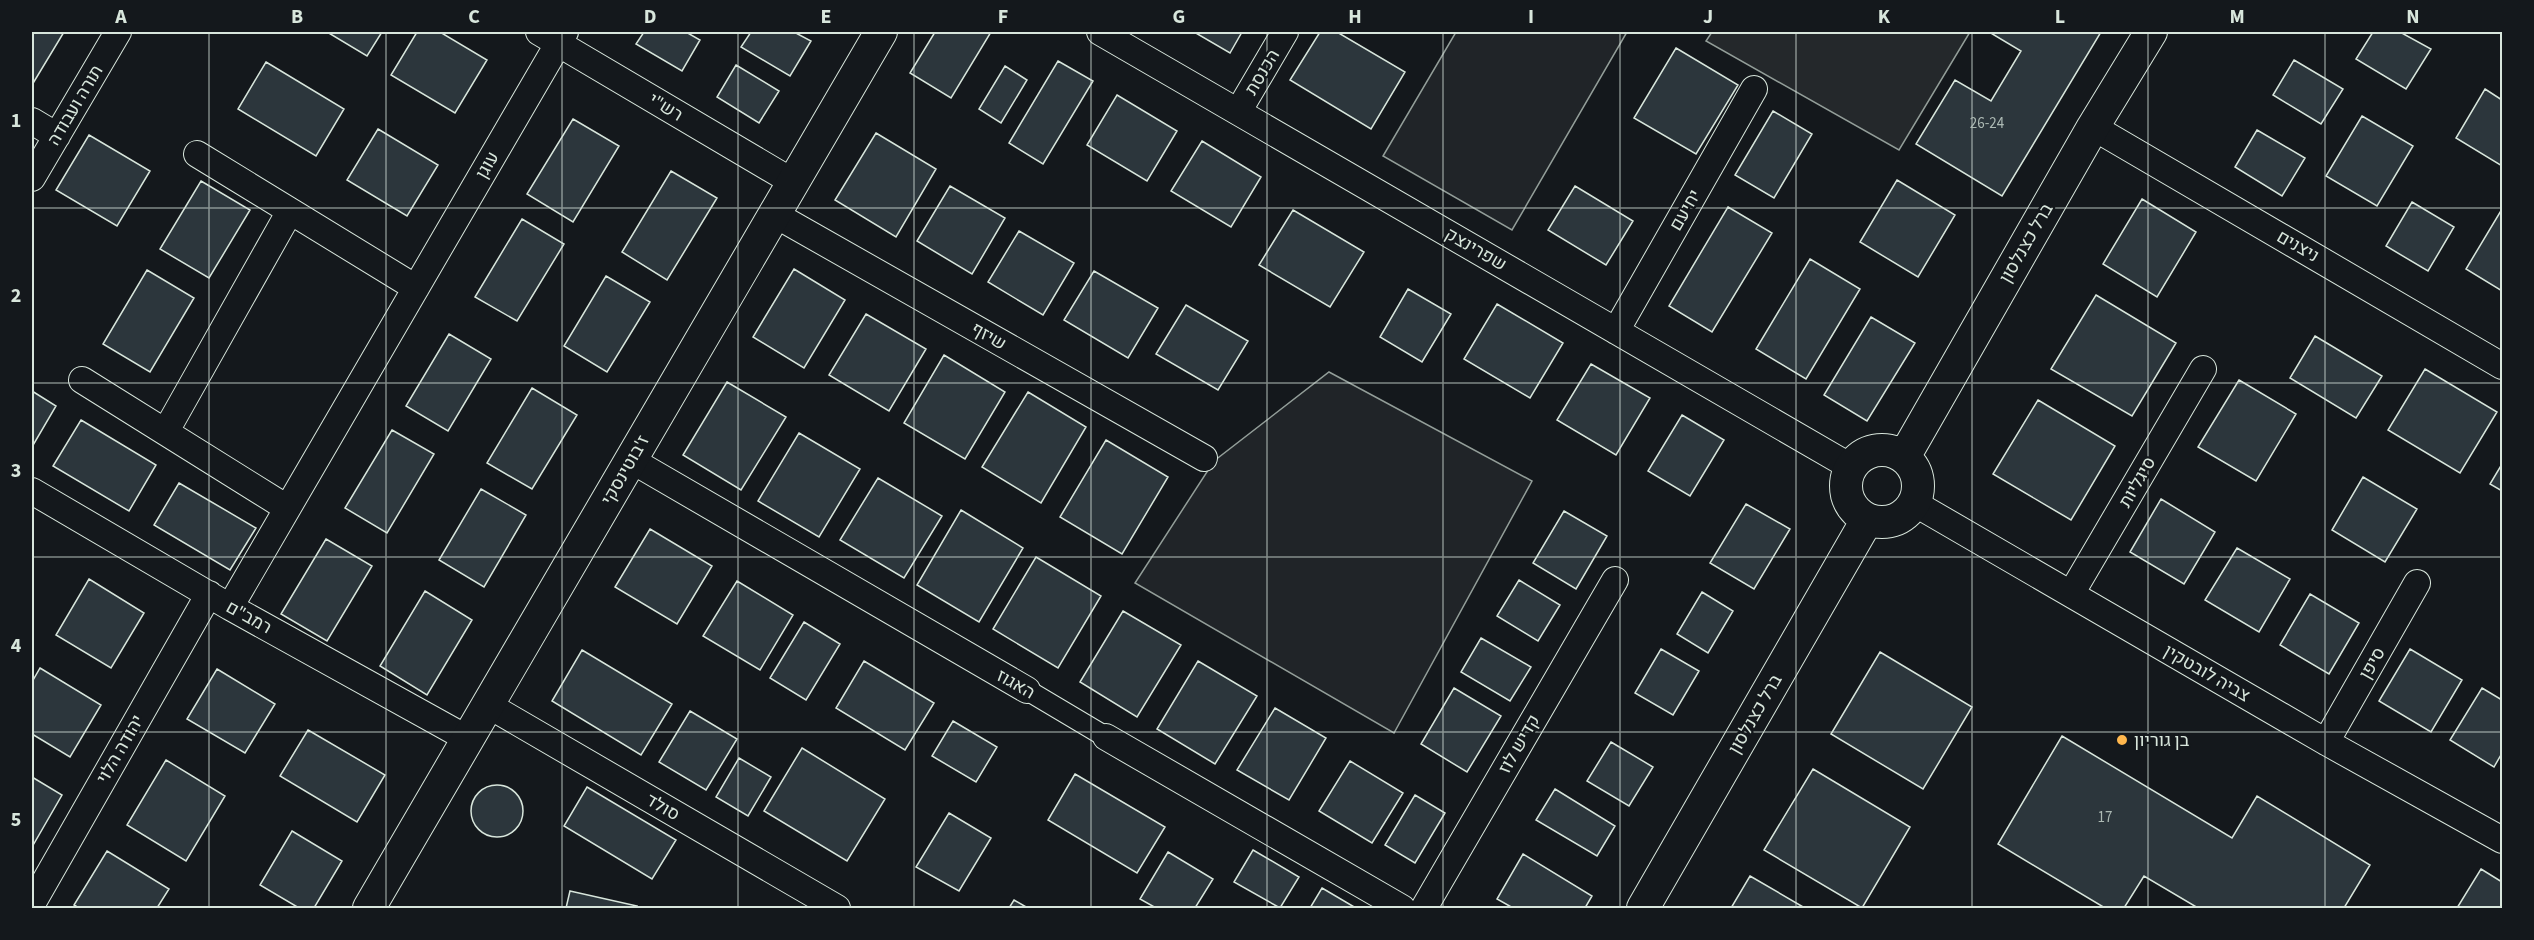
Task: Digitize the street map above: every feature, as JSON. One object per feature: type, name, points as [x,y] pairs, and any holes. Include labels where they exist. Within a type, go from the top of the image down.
[{"type":"street","name":"תורה ועבודה","points":[[32,178],[118,32]]},
{"type":"street","name":"ז'בוטינסקי","points":[[369,909],[881,32]]},
{"type":"street","name":"שפרינצק","points":[[1100,32],[1851,467]]},
{"type":"street","name":"הכנסת","points":[[1238,112],[1285,32]]},
{"type":"street","name":"ברל כצנלסון","points":[[1904,457],[2093,127],[2151,32]]},
{"type":"street","name":"רש\"י","points":[[554,35],[793,182]]},
{"type":"street","name":"עוגן","points":[[220,601],[287,508],[416,288],[554,35]]},
{"type":"street","name":"יחיעם","points":[[1616,331],[1754,89]]},
{"type":"street","points":[[32,121],[57,136]]},
{"type":"street","name":"ניצנים","points":[[2093,127],[2502,366]]},
{"type":"street","points":[[197,154],[416,288]]},
{"type":"street","points":[[166,431],[290,211]]},
{"type":"street","name":"שיזף","points":[[774,214],[1204,458]]},
{"type":"street","name":"סיגליות","points":[[2071,594],[2203,369]]},
{"type":"street","points":[[82,380],[287,508]]},
{"type":"street","points":[[1880,450],[1904,457],[1913,467],[1918,479],[1918,492],[1914,503],[1904,516],[1892,521],[1880,523],[1867,520],[1850,504],[1846,491],[1851,467],[1867,453],[1880,450]]},
{"type":"street","name":"האגוז","points":[[630,460],[1402,909]]},
{"type":"street","name":"רמב\"ם","points":[[32,492],[220,601],[468,739]]},
{"type":"street","name":"צביה לובטקין","points":[[1914,503],[2326,742],[2502,840]]},
{"type":"street","name":"ברל כצנלסון","points":[[1643,909],[1867,520]]},
{"type":"street","name":"קדיש לוז","points":[[1424,909],[1615,580]]},
{"type":"street","name":"סיפן","points":[[2326,742],[2417,584]]},
{"type":"street","name":"יהודה הלוי","points":[[32,904],[220,601]]},
{"type":"street","name":"סולד","points":[[488,705],[837,909]]},
{"type":"shaded area","points":[[1456,32],[1627,32],[1512,230],[1383,156]]},
{"type":"shaded area","points":[[1712,32],[1970,32],[1899,150],[1706,41]]},
{"type":"shaded area","points":[[1329,372],[1532,481],[1394,733],[1135,583],[1214,461]]},
{"type":"building","points":[[32,32],[64,32],[32,85]]},
{"type":"building","points":[[327,32],[382,32],[367,56]]},
{"type":"building","points":[[417,32],[440,32],[487,60],[455,113],[391,75]]},
{"type":"building","points":[[644,32],[686,32],[700,40],[682,71],[636,44]]},
{"type":"building","points":[[751,32],[794,32],[811,41],[790,76],[741,47]]},
{"type":"building","points":[[935,32],[991,32],[951,98],[910,73]]},
{"type":"building","points":[[1194,32],[1242,32],[1230,53]]},
{"type":"building","points":[[1320,32],[1337,32],[1405,72],[1371,129],[1290,80]]},
{"type":"building","points":[[1989,32],[2101,32],[2002,196],[1916,144],[1955,80],[1991,101],[2021,51]]},
{"type":"building","points":[[2373,32],[2400,32],[2431,49],[2406,89],[2356,59]]},
{"type":"building","points":[[1676,48],[1738,85],[1696,154],[1634,118]]},
{"type":"building","points":[[2294,60],[2343,89],[2321,124],[2273,95]]},
{"type":"building","points":[[1058,61],[1093,81],[1043,164],[1009,143]]},
{"type":"building","points":[[266,62],[344,109],[316,156],[238,109]]},
{"type":"building","points":[[736,65],[779,91],[759,123],[717,97]]},
{"type":"building","points":[[1005,66],[1027,80],[1001,123],[979,109]]},
{"type":"building","points":[[2485,89],[2502,100],[2502,166],[2456,138]]},
{"type":"building","points":[[1117,95],[1177,131],[1147,181],[1087,145]]},
{"type":"building","points":[[1773,111],[1812,134],[1774,198],[1735,175]]},
{"type":"building","points":[[2362,116],[2413,146],[2377,206],[2326,176]]},
{"type":"building","points":[[573,119],[619,146],[573,222],[527,194]]},
{"type":"building","points":[[378,129],[438,165],[407,216],[347,180]]},
{"type":"building","points":[[2257,130],[2305,158],[2282,196],[2235,167]]},
{"type":"building","points":[[876,133],[936,169],[896,237],[835,200]]},
{"type":"building","points":[[89,135],[150,171],[117,226],[56,190]]},
{"type":"building","points":[[1202,141],[1261,177],[1231,227],[1171,191]]},
{"type":"building","points":[[671,171],[717,198],[667,280],[622,252]]},
{"type":"building","points":[[1897,180],[1955,215],[1918,277],[1860,242]]},
{"type":"building","points":[[201,181],[250,210],[209,278],[160,249]]},
{"type":"building","points":[[950,186],[1005,218],[972,274],[917,241]]},
{"type":"building","points":[[1575,186],[1633,221],[1606,265],[1548,230]]},
{"type":"building","points":[[2142,199],[2196,232],[2157,297],[2103,264]]},
{"type":"building","points":[[2412,202],[2454,227],[2428,271],[2386,246]]},
{"type":"building","points":[[1728,207],[1772,233],[1712,332],[1669,306]]},
{"type":"building","points":[[2502,209],[2502,291],[2466,269]]},
{"type":"building","points":[[1293,210],[1364,252],[1330,307],[1259,265]]},
{"type":"building","points":[[522,219],[564,244],[517,321],[475,297]]},
{"type":"building","points":[[1019,231],[1074,263],[1043,315],[988,282]]},
{"type":"building","points":[[1810,259],[1860,289],[1806,379],[1756,349]]},
{"type":"building","points":[[794,269],[845,300],[804,368],[753,337]]},
{"type":"building","points":[[147,270],[194,298],[150,372],[103,344]]},
{"type":"building","points":[[1094,271],[1158,308],[1128,358],[1064,320]]},
{"type":"building","points":[[606,276],[650,302],[607,372],[564,346]]},
{"type":"building","points":[[1408,289],[1451,314],[1422,362],[1380,337]]},
{"type":"building","points":[[2096,295],[2176,343],[2132,416],[2051,369]]},
{"type":"building","points":[[1497,304],[1563,343],[1530,398],[1464,359]]},
{"type":"building","points":[[1186,305],[1248,341],[1218,390],[1156,354]]},
{"type":"building","points":[[866,314],[926,349],[889,411],[829,375]]},
{"type":"building","points":[[1871,317],[1915,343],[1867,421],[1824,395]]},
{"type":"building","points":[[449,334],[491,359],[448,431],[406,406]]},
{"type":"building","points":[[2315,336],[2382,376],[2356,418],[2290,378]]},
{"type":"building","points":[[944,355],[1005,392],[965,459],[904,423]]},
{"type":"building","points":[[1591,364],[1650,398],[1616,455],[1557,420]]},
{"type":"building","points":[[2425,369],[2497,412],[2460,473],[2388,430]]},
{"type":"building","points":[[2239,380],[2296,414],[2256,481],[2198,447]]},
{"type":"building","points":[[727,382],[786,417],[741,490],[683,455]]},
{"type":"building","points":[[532,388],[577,415],[532,489],[487,463]]},
{"type":"building","points":[[32,391],[56,406],[32,447]]},
{"type":"building","points":[[1028,392],[1086,427],[1041,503],[982,467]]},
{"type":"building","points":[[2038,400],[2115,446],[2071,520],[1993,474]]},
{"type":"building","points":[[1682,415],[1724,440],[1690,496],[1648,471]]},
{"type":"building","points":[[81,420],[156,465],[129,511],[53,466]]},
{"type":"building","points":[[392,430],[434,454],[387,533],[345,508]]},
{"type":"building","points":[[799,433],[860,469],[819,537],[758,501]]},
{"type":"building","points":[[1106,440],[1168,477],[1122,554],[1060,517]]},
{"type":"building","points":[[2502,464],[2502,491],[2490,484]]},
{"type":"building","points":[[2363,477],[2417,509],[2385,562],[2332,530]]},
{"type":"building","points":[[878,478],[942,516],[904,578],[840,540]]},
{"type":"building","points":[[179,483],[256,528],[230,570],[154,525]]},
{"type":"building","points":[[481,489],[526,515],[484,587],[439,560]]},
{"type":"building","points":[[2161,499],[2215,532],[2184,584],[2130,552]]},
{"type":"building","points":[[1746,504],[1790,529],[1754,589],[1710,563]]},
{"type":"building","points":[[961,510],[1023,548],[979,622],[917,585]]},
{"type":"building","points":[[1564,511],[1607,536],[1576,589],[1533,563]]},
{"type":"building","points":[[650,529],[712,566],[677,624],[615,587]]},
{"type":"building","points":[[326,539],[372,566],[327,641],[281,614]]},
{"type":"building","points":[[2237,548],[2290,579],[2259,632],[2205,600]]},
{"type":"building","points":[[1036,557],[1101,596],[1058,668],[993,629]]},
{"type":"building","points":[[89,579],[144,613],[111,668],[56,635]]},
{"type":"building","points":[[1519,580],[1560,605],[1538,641],[1497,616]]},
{"type":"building","points":[[737,581],[793,615],[760,670],[703,636]]},
{"type":"building","points":[[425,591],[472,620],[427,695],[380,666]]},
{"type":"building","points":[[1702,592],[1733,611],[1708,653],[1677,634]]},
{"type":"building","points":[[2310,594],[2359,623],[2329,674],[2280,645]]},
{"type":"building","points":[[1123,611],[1181,645],[1137,717],[1080,682]]},
{"type":"building","points":[[804,622],[840,644],[806,700],[770,678]]},
{"type":"building","points":[[1481,638],[1531,667],[1510,701],[1461,672]]},
{"type":"building","points":[[1661,649],[1699,671],[1673,715],[1635,693]]},
{"type":"building","points":[[2410,649],[2462,680],[2431,732],[2379,701]]},
{"type":"building","points":[[582,650],[672,704],[641,755],[552,701]]},
{"type":"building","points":[[1880,652],[1972,707],[1923,789],[1831,734]]},
{"type":"building","points":[[864,661],[934,703],[905,750],[836,708]]},
{"type":"building","points":[[1198,661],[1257,696],[1215,764],[1157,729]]},
{"type":"building","points":[[40,668],[101,705],[70,757],[32,734],[32,682]]},
{"type":"building","points":[[217,669],[275,704],[245,753],[187,719]]},
{"type":"building","points":[[1454,688],[1501,716],[1467,772],[1421,744]]},
{"type":"building","points":[[2482,688],[2502,700],[2502,753],[2494,767],[2450,740]]},
{"type":"building","points":[[1275,708],[1326,738],[1289,800],[1237,770]]},
{"type":"building","points":[[690,711],[737,739],[706,790],[659,762]]},
{"type":"building","points":[[953,721],[997,747],[976,782],[932,756]]},
{"type":"building","points":[[308,730],[385,775],[357,822],[280,776]]},
{"type":"building","points":[[2062,736],[2232,838],[2257,796],[2370,865],[2344,908],[2198,908],[2144,876],[2124,908],[2105,908],[1998,844]]},
{"type":"building","points":[[1611,742],[1653,767],[1629,806],[1587,781]]},
{"type":"building","points":[[802,748],[885,799],[847,861],[764,811]]},
{"type":"building","points":[[739,758],[771,777],[748,816],[716,797]]},
{"type":"building","points":[[166,760],[225,796],[186,861],[127,825]]},
{"type":"building","points":[[1350,761],[1403,793],[1372,843],[1319,811]]},
{"type":"building","points":[[1813,769],[1910,827],[1862,908],[1764,850]]},
{"type":"building","points":[[1075,774],[1165,827],[1137,873],[1048,820]]},
{"type":"building","points":[[32,777],[62,795],[32,847]]},
{"type":"building","points":[[492,785],[502,785],[516,792],[523,811],[516,830],[502,837],[492,837],[482,833],[475,826],[471,816],[471,806],[475,796],[482,789]]},
{"type":"building","points":[[587,787],[676,840],[652,879],[564,826]]},
{"type":"building","points":[[1555,789],[1615,826],[1597,856],[1536,820]]},
{"type":"building","points":[[1415,795],[1445,813],[1415,863],[1385,845]]},
{"type":"building","points":[[949,813],[991,838],[959,891],[916,867]]},
{"type":"building","points":[[292,831],[342,861],[314,908],[299,908],[260,885]]},
{"type":"building","points":[[1253,850],[1299,877],[1280,908],[1234,882]]},
{"type":"building","points":[[107,851],[169,889],[157,908],[79,908],[74,905]]},
{"type":"building","points":[[1168,852],[1213,879],[1195,908],[1156,908],[1140,899]]},
{"type":"building","points":[[1523,854],[1592,896],[1585,908],[1513,908],[1497,899]]},
{"type":"building","points":[[2481,869],[2502,882],[2502,908],[2457,908]]},
{"type":"building","points":[[1750,876],[1805,908],[1731,908]]},
{"type":"building","points":[[1322,888],[1356,908],[1310,908]]},
{"type":"building","points":[[570,891],[637,906],[636,908],[566,908]]},
{"type":"building","points":[[1014,900],[1028,908],[1009,908]]},
{"type":"place","name":"בן גוריון","points":[[2122,740]]}]
